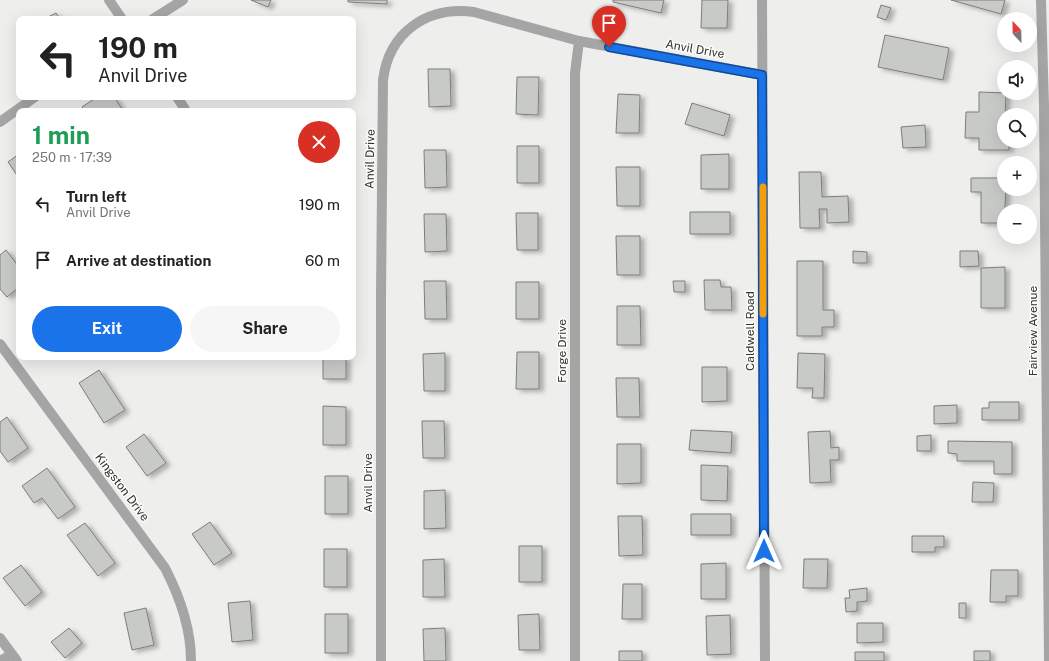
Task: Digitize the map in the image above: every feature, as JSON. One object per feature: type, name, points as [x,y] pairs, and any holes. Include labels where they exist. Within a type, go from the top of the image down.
[{"type":"street","points":[[109,0],[120,16]]},
{"type":"street","points":[[158,16],[183,0]]},
{"type":"street","name":"Caldwell Road","points":[[762,0],[765,661]]},
{"type":"street","name":"Fairview Avenue","points":[[1041,0],[1044,105],[1049,661]]},
{"type":"street","name":"Anvil Drive","points":[[381,661],[381,296],[383,80],[386,65],[392,49],[407,30],[420,21],[448,12],[465,11],[474,12],[578,41],[762,75]]},
{"type":"street","name":"Forge Drive","points":[[575,661],[575,73],[578,41]]},
{"type":"street","points":[[20,108],[31,100]]},
{"type":"street","points":[[0,122],[16,111]]},
{"type":"street","name":"Kingston Drive","points":[[0,344],[165,568],[181,603],[189,639],[191,661]]},
{"type":"street","points":[[0,638],[14,658],[0,661]]},
{"type":"building","points":[[251,0],[271,0],[268,7]]},
{"type":"building","points":[[348,0],[387,0],[387,4],[348,2]]},
{"type":"building","points":[[613,0],[664,0],[661,13],[613,2]]},
{"type":"building","points":[[702,0],[728,0],[727,28],[701,28]]},
{"type":"building","points":[[951,0],[1005,0],[1002,12],[997,13]]},
{"type":"building","points":[[881,5],[891,8],[886,20],[877,17]]},
{"type":"building","points":[[56,13],[58,16],[50,16]]},
{"type":"building","points":[[885,35],[949,48],[943,80],[878,67]]},
{"type":"building","points":[[428,69],[450,69],[451,106],[429,107]]},
{"type":"building","points":[[517,77],[539,77],[538,115],[516,114]]},
{"type":"building","points":[[979,92],[997,93],[997,100],[1006,100],[1005,108],[997,108],[997,148],[1009,148],[1009,150],[979,150],[979,138],[965,138],[966,112],[979,112]]},
{"type":"building","points":[[618,94],[640,95],[639,133],[616,133]]},
{"type":"building","points":[[92,100],[116,100],[121,108],[83,108],[82,107]]},
{"type":"building","points":[[692,103],[730,115],[724,136],[685,124]]},
{"type":"building","points":[[925,125],[926,147],[903,148],[901,127]]},
{"type":"building","points":[[517,146],[539,146],[539,183],[517,183]]},
{"type":"building","points":[[424,150],[446,150],[447,187],[425,188]]},
{"type":"building","points":[[729,154],[729,189],[701,189],[701,155]]},
{"type":"building","points":[[16,156],[16,174],[8,162]]},
{"type":"building","points":[[616,167],[640,167],[640,206],[617,206]]},
{"type":"building","points":[[799,172],[821,172],[822,197],[848,196],[849,222],[827,223],[827,209],[819,209],[820,228],[800,228]]},
{"type":"building","points":[[971,178],[997,178],[997,196],[1006,196],[1005,204],[997,204],[997,223],[981,223],[981,192],[971,192]]},
{"type":"building","points":[[690,212],[730,212],[730,234],[690,234]]},
{"type":"building","points":[[516,213],[538,213],[538,250],[517,250]]},
{"type":"building","points":[[424,214],[446,214],[447,251],[425,252]]},
{"type":"building","points":[[616,236],[640,236],[640,275],[617,275]]},
{"type":"building","points":[[6,250],[16,263],[16,290],[7,297],[0,289],[0,255]]},
{"type":"building","points":[[853,251],[867,252],[867,263],[853,263]]},
{"type":"building","points":[[960,251],[978,251],[979,266],[960,267]]},
{"type":"building","points":[[797,261],[823,261],[823,310],[834,310],[834,327],[822,327],[822,336],[797,336]]},
{"type":"building","points":[[1005,267],[1005,308],[981,308],[981,268]]},
{"type":"building","points":[[704,280],[720,280],[721,287],[731,287],[732,310],[705,310]]},
{"type":"building","points":[[424,281],[446,281],[447,319],[425,319]]},
{"type":"building","points":[[673,281],[685,281],[685,292],[674,292]]},
{"type":"building","points":[[516,282],[539,282],[539,319],[516,319]]},
{"type":"building","points":[[617,306],[640,306],[641,345],[617,345]]},
{"type":"building","points":[[517,352],[539,352],[539,389],[516,389]]},
{"type":"building","points":[[445,353],[445,391],[424,391],[423,354]]},
{"type":"building","points":[[798,353],[825,354],[824,398],[812,398],[813,388],[797,388]]},
{"type":"building","points":[[323,360],[346,360],[346,379],[323,379]]},
{"type":"building","points":[[702,367],[727,367],[727,401],[702,402]]},
{"type":"building","points":[[99,370],[125,410],[104,423],[79,383]]},
{"type":"building","points":[[616,378],[639,378],[640,417],[617,417]]},
{"type":"building","points":[[989,402],[1019,402],[1019,420],[982,420],[982,408],[989,408]]},
{"type":"building","points":[[957,405],[957,423],[934,424],[934,406]]},
{"type":"building","points":[[323,406],[346,407],[346,445],[323,445]]},
{"type":"building","points":[[7,417],[28,448],[8,462],[0,451],[0,422]]},
{"type":"building","points":[[422,421],[444,421],[445,458],[423,458]]},
{"type":"building","points":[[691,430],[732,432],[731,453],[689,450]]},
{"type":"building","points":[[830,431],[831,448],[839,447],[839,460],[830,460],[831,482],[810,483],[808,432]]},
{"type":"building","points":[[144,434],[166,463],[147,476],[126,447]]},
{"type":"building","points":[[931,435],[931,451],[917,451],[917,436]]},
{"type":"building","points":[[948,441],[1012,442],[1012,474],[994,474],[994,461],[957,461],[957,454],[948,453]]},
{"type":"building","points":[[617,444],[641,444],[641,483],[617,484]]},
{"type":"building","points":[[701,465],[728,466],[727,501],[701,500]]},
{"type":"building","points":[[47,468],[75,507],[58,519],[42,498],[34,503],[22,486]]},
{"type":"building","points":[[325,476],[348,476],[348,514],[325,514]]},
{"type":"building","points":[[973,482],[994,483],[993,502],[972,502]]},
{"type":"building","points":[[445,490],[446,528],[424,529],[424,491]]},
{"type":"building","points":[[691,514],[731,514],[731,535],[691,535]]},
{"type":"building","points":[[618,516],[642,516],[643,555],[619,556]]},
{"type":"building","points":[[210,522],[232,553],[214,565],[192,534]]},
{"type":"building","points":[[85,523],[115,563],[98,576],[67,535]]},
{"type":"building","points":[[912,536],[944,536],[944,547],[935,547],[935,552],[912,552]]},
{"type":"building","points":[[519,546],[542,546],[542,582],[519,582]]},
{"type":"building","points":[[324,549],[347,549],[347,587],[324,587]]},
{"type":"building","points":[[444,559],[445,597],[423,597],[423,560]]},
{"type":"building","points":[[804,559],[828,559],[827,588],[803,588]]},
{"type":"building","points":[[726,563],[726,599],[701,599],[701,564]]},
{"type":"building","points":[[21,565],[42,592],[25,606],[3,578]]},
{"type":"building","points":[[991,570],[1018,570],[1018,596],[1006,596],[1006,602],[990,602]]},
{"type":"building","points":[[623,584],[642,584],[642,619],[622,619]]},
{"type":"building","points":[[867,588],[867,601],[857,602],[857,611],[846,612],[845,598],[850,598],[849,590]]},
{"type":"building","points":[[250,601],[253,640],[232,642],[228,603]]},
{"type":"building","points":[[959,603],[966,603],[966,618],[959,618]]},
{"type":"building","points":[[146,608],[154,645],[132,650],[124,613]]},
{"type":"building","points":[[325,614],[348,614],[348,653],[325,653]]},
{"type":"building","points":[[539,614],[540,650],[519,650],[518,615]]},
{"type":"building","points":[[730,615],[731,654],[707,655],[706,616]]},
{"type":"building","points":[[857,623],[883,623],[883,642],[857,643]]},
{"type":"building","points":[[69,628],[82,643],[65,658],[51,642]]},
{"type":"building","points":[[445,628],[446,661],[424,661],[423,629]]},
{"type":"building","points":[[619,651],[642,651],[642,661],[619,661]]},
{"type":"building","points":[[974,651],[990,651],[990,661],[974,661]]},
{"type":"building","points":[[855,652],[884,652],[884,661],[855,661]]},
{"type":"slow traffic","points":[[763,187],[763,314]]},
{"type":"route","points":[[609,47],[762,75],[764,551]]}]
